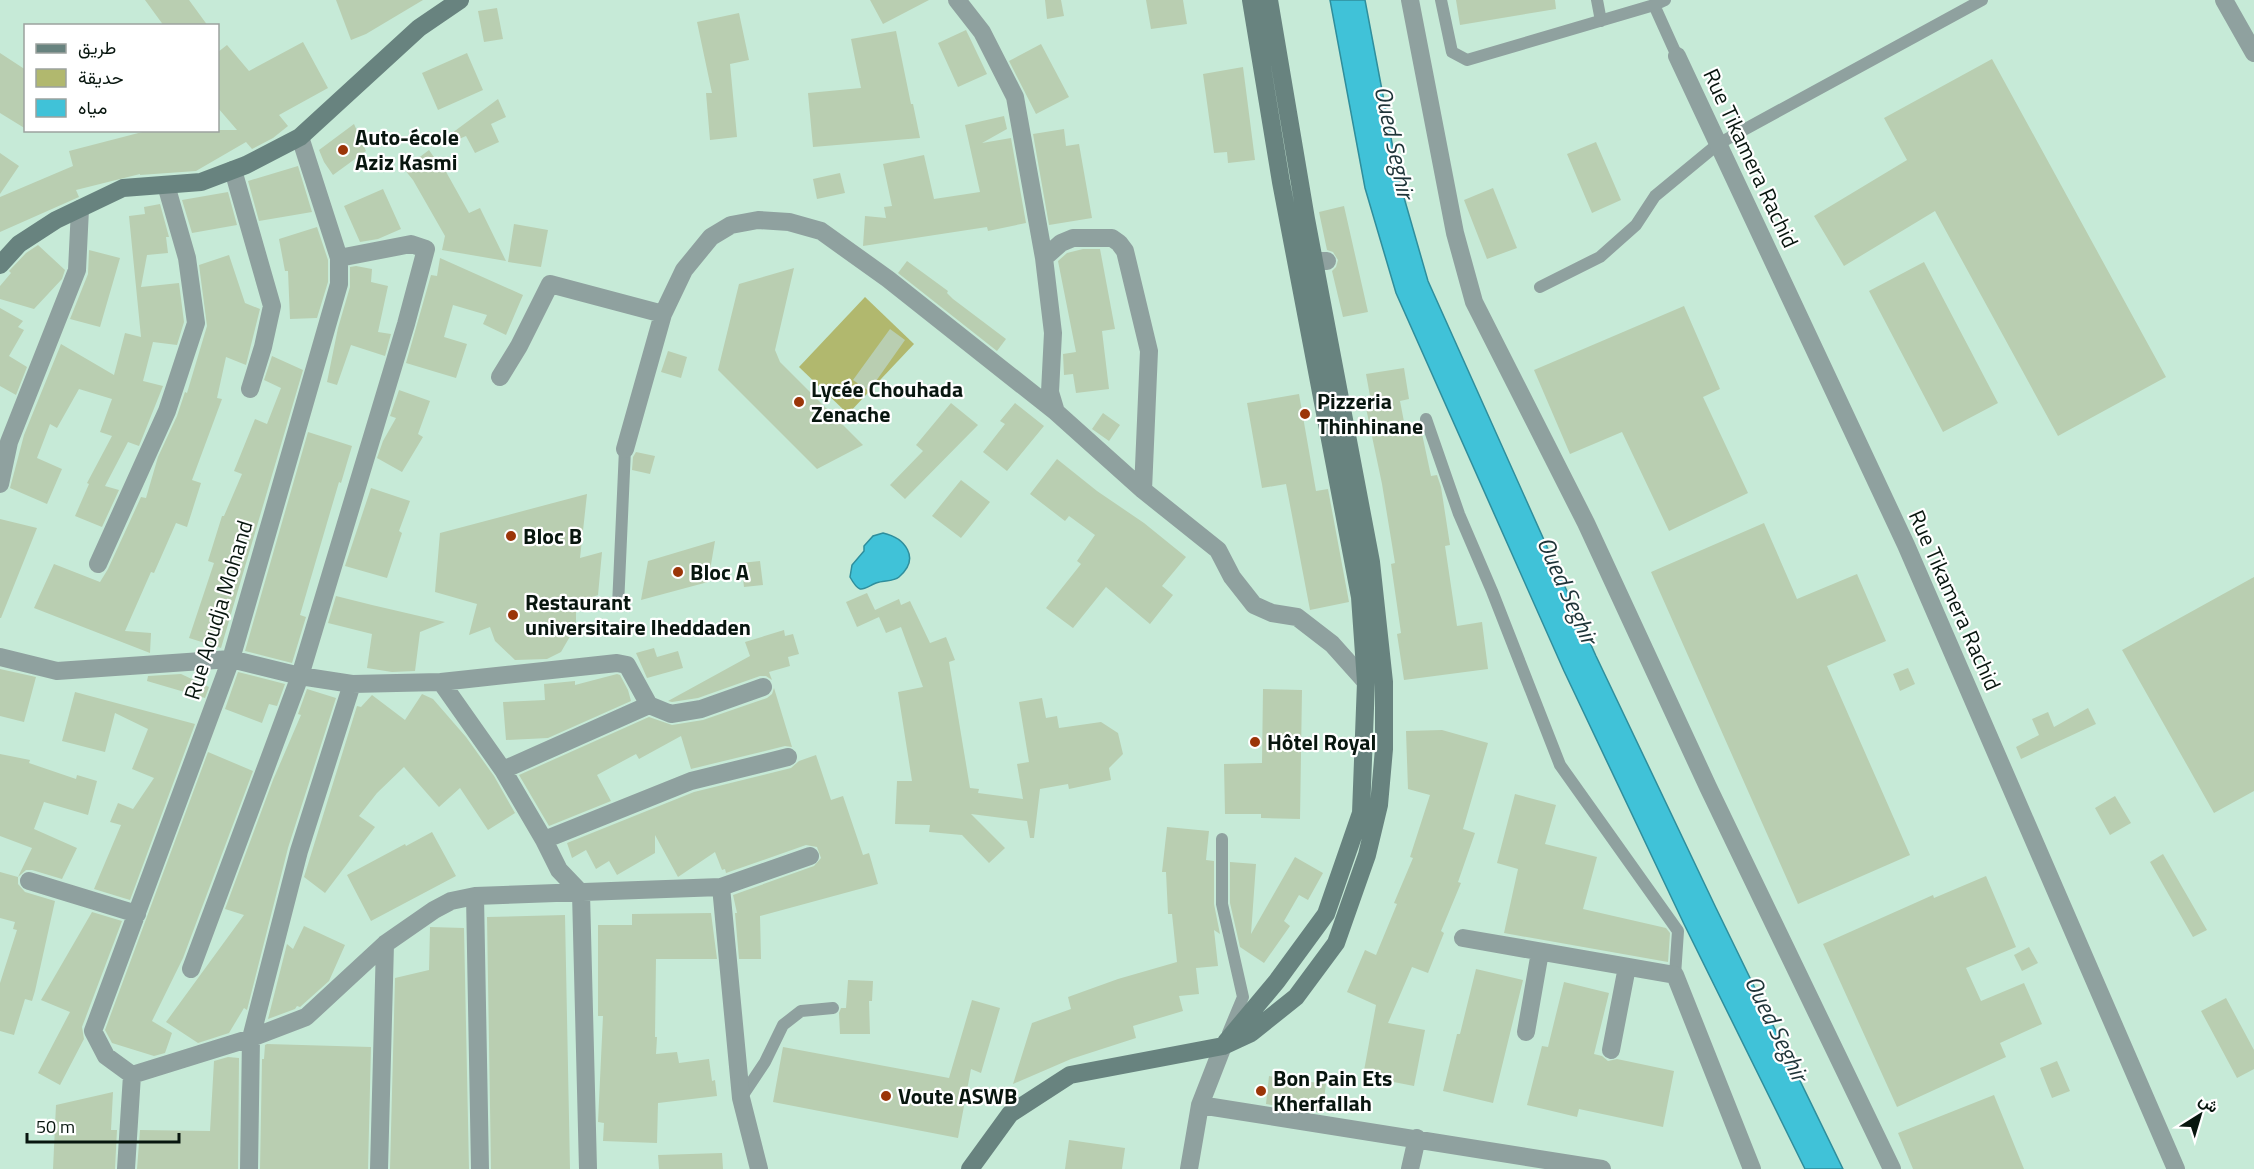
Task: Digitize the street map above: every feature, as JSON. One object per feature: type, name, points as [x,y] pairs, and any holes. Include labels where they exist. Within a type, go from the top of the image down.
[{"type":"street","points":[[0,265],[20,244],[56,220],[123,188],[201,182],[246,165],[300,137],[418,28],[460,0]]},
{"type":"street","points":[[957,0],[982,32],[1016,98],[1044,258],[1053,333],[1050,392],[1056,412]]},
{"type":"street","points":[[1188,1169],[1200,1105],[1223,1046],[1277,981],[1326,914],[1362,813],[1366,682],[1360,597],[1281,182],[1251,0]]},
{"type":"street","points":[[970,1169],[1010,1114],[1070,1075],[1223,1046],[1251,1033],[1296,997],[1336,943],[1367,855],[1379,805],[1384,749],[1384,682],[1371,562],[1321,261],[1269,0]]},
{"type":"street","points":[[1410,0],[1455,233],[1474,302],[1586,523],[1708,787],[1892,1169]]},
{"type":"street","points":[[2224,0],[2254,53]]},
{"type":"street","name":"Rue Tikamera Rachid","points":[[1677,56],[1905,545],[2176,1169]]},
{"type":"street","name":"Rue Aoudja Mohand","points":[[132,1075],[106,1056],[93,1031],[231,659],[339,284],[339,258],[300,137]]},
{"type":"street","points":[[233,170],[272,306],[263,348],[250,389]]},
{"type":"street","points":[[98,564],[167,411],[196,323],[186,258],[166,184]]},
{"type":"street","points":[[0,484],[9,442],[77,270],[80,209]]},
{"type":"street","points":[[625,449],[663,314],[684,270],[711,237],[731,225],[758,220],[789,222],[821,231],[888,279],[1056,412],[1143,490],[1218,550],[1232,577],[1254,605],[1272,613],[1297,617],[1332,644],[1366,682]]},
{"type":"street","points":[[1044,258],[1060,243],[1073,238],[1112,238],[1125,251],[1149,351],[1143,490]]},
{"type":"street","points":[[191,969],[300,676],[406,324],[426,249],[411,244],[339,258]]},
{"type":"street","points":[[500,377],[519,346],[550,284],[663,314]]},
{"type":"street","points":[[0,657],[57,671],[231,659],[300,676],[352,684],[441,682],[616,663],[627,665],[650,705],[671,714],[701,709],[763,687]]},
{"type":"street","points":[[441,682],[503,770],[544,840],[558,870],[580,893],[588,1169]]},
{"type":"street","points":[[249,1169],[251,1038],[299,851],[352,684]]},
{"type":"street","points":[[503,770],[650,705]]},
{"type":"street","points":[[544,840],[691,781],[788,757]]},
{"type":"street","points":[[126,1169],[132,1075],[251,1038],[306,1017],[385,944],[434,910],[452,901],[475,896],[721,887],[810,856]]},
{"type":"street","points":[[30,881],[138,914]]},
{"type":"street","points":[[721,887],[741,1098],[759,1169]]},
{"type":"street","points":[[475,896],[480,1169]]},
{"type":"street","points":[[1463,938],[1675,975],[1752,1169]]},
{"type":"street","points":[[379,1169],[385,944]]},
{"type":"street","points":[[1526,1032],[1540,952]]},
{"type":"street","points":[[1611,1050],[1627,967]]},
{"type":"street","points":[[1200,1105],[1595,1168]]},
{"type":"street","points":[[1410,1169],[1417,1138]]},
{"type":"lane","points":[[1441,0],[1452,52],[1467,60],[1659,3],[1677,56]]},
{"type":"lane","points":[[1597,0],[1601,21]]},
{"type":"lane","points":[[1540,287],[1600,257],[1636,225],[1655,196],[1718,144],[1982,0]]},
{"type":"lane","points":[[1426,419],[1458,514],[1492,591],[1560,765],[1678,931],[1675,975]]},
{"type":"lane","points":[[618,606],[625,449]]},
{"type":"lane","points":[[1222,839],[1222,904],[1243,997],[1223,1046]]},
{"type":"lane","points":[[741,1098],[765,1062],[783,1025],[801,1011],[834,1008]]},
{"type":"green space","points":[[865,297],[914,344],[848,414],[799,367]]},
{"type":"water","points":[[1330,0],[1365,0],[1399,180],[1428,281],[1596,656],[1843,1169],[1805,1169],[1684,924],[1564,671],[1396,293],[1365,188]]},
{"type":"water","points":[[883,533],[904,544],[909,556],[906,570],[897,579],[859,588],[850,577],[852,565],[873,536]]},
{"type":"building","points":[[145,0],[189,0],[207,24],[163,24]]},
{"type":"building","points":[[336,0],[423,0],[366,34],[351,40]]},
{"type":"building","points":[[870,0],[929,0],[883,24]]},
{"type":"building","points":[[1045,0],[1061,0],[1064,16],[1047,19]]},
{"type":"building","points":[[1146,0],[1183,0],[1187,24],[1151,29]]},
{"type":"building","points":[[1456,0],[1555,0],[1556,9],[1460,25]]},
{"type":"building","points":[[497,8],[503,39],[484,42],[478,11]]},
{"type":"building","points":[[739,13],[749,60],[730,64],[737,137],[710,140],[706,93],[712,93],[697,22]]},
{"type":"building","points":[[966,30],[987,74],[958,87],[938,43]]},
{"type":"building","points":[[896,31],[920,138],[813,147],[808,93],[861,88],[851,39]]},
{"type":"building","points":[[303,42],[328,88],[279,115],[288,126],[273,138],[252,149],[246,142],[196,171],[140,174],[76,190],[79,197],[0,232],[0,197],[73,166],[69,151],[142,132],[237,130],[219,109],[219,51],[227,45],[249,71]]},
{"type":"building","points":[[1041,44],[1069,97],[1036,114],[1009,61]]},
{"type":"building","points":[[0,53],[24,69],[24,128],[0,113]]},
{"type":"building","points":[[467,53],[483,90],[438,110],[422,73]]},
{"type":"building","points":[[1992,59],[2166,377],[2058,436],[1935,211],[1844,266],[1814,216],[1907,160],[1884,118]]},
{"type":"building","points":[[1243,67],[1255,160],[1228,163],[1227,152],[1214,153],[1203,74]]},
{"type":"building","points":[[498,99],[506,117],[491,124],[499,142],[475,153],[466,136],[452,142],[448,136]]},
{"type":"building","points":[[1004,116],[1007,129],[982,143],[1011,138],[1026,223],[988,231],[987,227],[863,246],[865,216],[886,218],[884,207],[892,206],[883,164],[924,155],[934,199],[980,192],[965,125]]},
{"type":"building","name":"Auto-école Aziz Kasmi","points":[[354,124],[366,151],[333,175],[319,150]]},
{"type":"building","points":[[1064,129],[1066,146],[1079,144],[1092,218],[1049,225],[1033,134]]},
{"type":"building","points":[[1596,142],[1621,200],[1592,213],[1567,154]]},
{"type":"building","points":[[429,150],[438,163],[440,161],[469,213],[480,208],[506,261],[442,250],[445,236],[413,180],[404,169]]},
{"type":"building","points":[[0,153],[19,166],[0,194]]},
{"type":"building","points":[[298,166],[312,212],[259,221],[248,181]]},
{"type":"building","points":[[840,173],[845,193],[817,199],[813,179]]},
{"type":"building","points":[[1493,188],[1517,248],[1487,259],[1464,200]]},
{"type":"building","points":[[383,189],[401,229],[378,239],[360,242],[344,206]]},
{"type":"building","points":[[228,192],[237,225],[192,233],[182,200]]},
{"type":"building","points":[[160,204],[169,237],[166,237],[168,253],[147,255],[141,287],[179,283],[184,322],[177,345],[153,342],[143,381],[163,386],[139,446],[128,442],[105,486],[119,490],[102,527],[75,516],[89,484],[87,483],[112,436],[100,432],[112,399],[79,389],[57,428],[50,424],[37,458],[62,469],[47,504],[10,488],[24,435],[61,344],[114,375],[125,333],[141,337],[129,216],[145,214],[144,207]]},
{"type":"building","points":[[1344,206],[1368,312],[1343,317],[1332,271],[1338,260],[1333,252],[1327,250],[1319,212]]},
{"type":"building","points":[[514,224],[548,230],[541,267],[508,262]]},
{"type":"building","points":[[317,227],[328,260],[328,282],[317,318],[290,319],[288,271],[285,271],[279,239]]},
{"type":"building","points":[[38,245],[65,270],[62,279],[34,309],[0,299],[0,286],[11,273],[9,271],[26,253]]},
{"type":"building","points":[[1083,249],[1100,249],[1115,329],[1102,331],[1109,389],[1076,393],[1073,374],[1064,375],[1063,354],[1076,352],[1058,261],[1067,253]]},
{"type":"building","points":[[89,250],[120,258],[100,327],[70,319],[88,274]]},
{"type":"building","points":[[229,255],[245,303],[260,309],[246,365],[226,357],[217,398],[222,399],[192,480],[201,483],[187,527],[176,523],[125,631],[151,633],[150,653],[34,608],[54,564],[100,582],[108,569],[141,497],[146,498],[158,457],[177,416],[185,392],[187,393],[207,326],[199,265]]},
{"type":"building","points":[[440,258],[523,295],[506,335],[483,324],[487,315],[453,305],[444,337],[467,344],[456,378],[406,363],[431,275],[437,276]]},
{"type":"building","points":[[907,261],[948,291],[947,293],[953,299],[1006,339],[997,351],[898,273]]},
{"type":"building","points":[[1924,262],[1998,403],[1943,432],[1869,291]]},
{"type":"building","points":[[350,267],[372,269],[371,282],[388,286],[378,332],[391,334],[385,356],[351,345],[337,385],[327,382],[338,328],[350,287]]},
{"type":"building","points":[[794,268],[775,350],[780,362],[863,445],[817,469],[718,370],[739,284]]},
{"type":"building","points":[[1684,306],[1720,389],[1703,397],[1748,493],[1669,531],[1622,432],[1570,454],[1534,370]]},
{"type":"building","points":[[0,308],[23,321],[18,327],[24,330],[9,356],[27,367],[16,395],[0,386]]},
{"type":"building","points":[[890,329],[905,340],[869,391],[853,380]]},
{"type":"building","points":[[668,351],[687,357],[681,378],[661,372]]},
{"type":"building","points":[[272,356],[303,370],[221,648],[189,638],[214,563],[208,561],[222,516],[224,516],[242,474],[234,471],[255,419],[267,424],[281,388],[264,380]]},
{"type":"building","points":[[1404,368],[1409,399],[1400,401],[1406,432],[1421,429],[1431,476],[1437,475],[1441,487],[1450,545],[1445,546],[1457,626],[1482,622],[1488,669],[1404,680],[1397,634],[1401,633],[1391,564],[1395,563],[1366,408],[1372,407],[1366,374]]},
{"type":"building","points":[[399,390],[430,401],[418,434],[423,437],[402,472],[377,458],[383,441],[396,418],[390,416]]},
{"type":"building","points":[[1299,394],[1316,491],[1328,489],[1349,602],[1310,610],[1286,484],[1262,488],[1247,403]]},
{"type":"building","points":[[951,403],[978,425],[905,499],[890,485],[923,451],[916,445]]},
{"type":"building","points":[[1015,403],[1044,426],[1007,471],[983,452],[1005,424],[1000,421]]},
{"type":"building","points":[[1103,413],[1120,425],[1109,441],[1092,429]]},
{"type":"building","points":[[308,432],[352,446],[341,483],[339,482],[300,615],[306,617],[292,663],[245,651]]},
{"type":"building","points":[[636,452],[655,456],[650,474],[632,470],[633,457]]},
{"type":"building","points":[[1057,459],[1186,557],[1162,586],[1173,595],[1150,624],[1106,587],[1073,628],[1046,608],[1081,564],[1077,561],[1095,535],[1069,516],[1065,521],[1030,494]]},
{"type":"building","points":[[961,480],[990,502],[961,538],[932,516]]},
{"type":"building","points":[[371,488],[410,501],[399,531],[402,533],[387,578],[345,566]]},
{"type":"building","points":[[587,494],[580,558],[602,552],[598,595],[576,604],[576,626],[561,652],[547,659],[515,660],[495,641],[490,627],[469,635],[477,604],[435,592],[440,533]]},
{"type":"building","points":[[0,519],[37,528],[1,618],[0,618]]},
{"type":"building","points":[[1764,523],[1797,599],[1857,574],[1886,641],[1827,666],[1910,855],[1798,904],[1651,572]]},
{"type":"building","name":"Bloc A","points":[[715,541],[708,582],[641,600],[648,561]]},
{"type":"building","points":[[760,561],[763,585],[744,587],[741,563]]},
{"type":"building","points":[[2254,577],[2254,791],[2214,813],[2122,650]]},
{"type":"building","points":[[867,593],[875,610],[899,599],[901,605],[910,601],[930,643],[946,637],[955,660],[949,662],[970,788],[979,789],[978,793],[1023,799],[1017,764],[1029,762],[1019,702],[1042,698],[1046,718],[1057,716],[1059,728],[1101,722],[1118,733],[1123,754],[1109,768],[1111,780],[1069,789],[1068,784],[1040,789],[1034,838],[1030,838],[1027,821],[971,814],[1005,848],[989,863],[962,835],[929,832],[930,825],[895,824],[897,781],[912,781],[898,692],[923,687],[901,627],[886,633],[879,617],[857,627],[846,602]]},
{"type":"building","points":[[336,596],[445,622],[420,632],[415,671],[392,672],[367,668],[372,634],[328,623]]},
{"type":"building","points":[[784,630],[785,636],[793,634],[799,654],[788,657],[790,666],[769,672],[772,680],[766,676],[760,676],[698,698],[668,701],[750,656],[745,642]]},
{"type":"building","points":[[654,648],[657,657],[678,651],[683,668],[647,678],[636,653]]},
{"type":"building","points":[[1908,668],[1915,684],[1900,691],[1893,674]]},
{"type":"building","points":[[0,669],[36,677],[24,722],[0,716]]},
{"type":"building","points":[[238,672],[285,684],[277,706],[269,704],[262,723],[225,709]]},
{"type":"building","points":[[181,674],[209,687],[205,698],[147,681],[148,676]]},
{"type":"building","points":[[620,675],[628,690],[631,701],[548,738],[506,740],[503,702],[545,700],[544,684],[575,681],[575,685]]},
{"type":"building","points":[[774,688],[792,747],[785,746],[691,769],[681,736],[639,759],[636,754],[597,775],[611,801],[549,826],[519,775],[649,717],[672,725],[703,720],[767,698],[772,694]]},
{"type":"building","points":[[307,689],[336,698],[288,848],[247,1010],[244,1008],[229,1033],[198,1043],[166,1022],[244,915],[225,909],[273,780],[301,715],[298,714]]},
{"type":"building","points":[[1263,689],[1302,690],[1300,819],[1261,818],[1261,814],[1225,814],[1224,764],[1262,763]]},
{"type":"building","points":[[75,692],[195,724],[130,900],[94,889],[121,825],[110,822],[118,803],[133,809],[154,778],[132,769],[148,729],[115,713],[105,752],[62,741]]},
{"type":"building","points":[[422,694],[433,699],[466,737],[494,776],[515,813],[488,830],[460,788],[439,807],[404,767],[377,793],[359,816],[375,827],[325,893],[304,877],[357,706],[361,707],[372,695],[405,720]]},
{"type":"building","points":[[2088,708],[2096,724],[2021,759],[2016,747],[2039,735],[2032,719],[2048,712],[2054,727]]},
{"type":"building","points":[[1442,730],[1488,743],[1463,829],[1475,833],[1458,882],[1461,883],[1441,931],[1444,933],[1428,973],[1412,967],[1388,1023],[1425,1030],[1414,1086],[1363,1076],[1376,1005],[1347,992],[1365,950],[1376,955],[1413,858],[1410,857],[1430,795],[1408,789],[1406,731]]},
{"type":"building","points":[[208,752],[253,771],[183,958],[152,1021],[172,1033],[165,1053],[154,1056],[112,1043],[105,1030]]},
{"type":"building","points":[[0,754],[30,760],[29,763],[76,779],[77,775],[97,781],[88,815],[44,802],[34,829],[77,848],[62,879],[32,870],[26,870],[18,877],[32,848],[0,836]]},
{"type":"building","points":[[816,755],[831,800],[843,796],[863,855],[869,853],[878,884],[760,916],[761,959],[739,959],[735,913],[737,913],[733,895],[814,866],[821,858],[817,847],[806,845],[726,873],[725,869],[722,870],[715,852],[678,877],[655,835],[655,853],[617,875],[609,861],[596,869],[586,850],[572,858],[567,843],[694,792],[791,768],[799,761]]},
{"type":"building","points":[[1515,794],[1556,805],[1545,844],[1597,857],[1583,909],[1666,928],[1670,933],[1668,962],[1504,933],[1518,869],[1497,863]]},
{"type":"building","points":[[2115,796],[2131,823],[2110,835],[2095,808]]},
{"type":"building","points":[[1167,827],[1209,831],[1206,860],[1214,861],[1214,904],[1220,934],[1214,930],[1218,966],[1196,968],[1199,994],[1179,996],[1183,1011],[1133,1026],[1136,1038],[1071,1059],[1013,1084],[1032,1023],[1071,1009],[1068,997],[1118,979],[1177,962],[1172,914],[1168,914],[1166,872],[1162,872]]},
{"type":"building","points":[[432,832],[456,876],[371,921],[347,875]]},
{"type":"building","points":[[2163,854],[2207,930],[2193,937],[2150,862]]},
{"type":"building","points":[[1295,857],[1323,873],[1308,900],[1299,895],[1284,921],[1290,926],[1264,963],[1240,947],[1230,903],[1230,862],[1256,864],[1251,934]]},
{"type":"building","points":[[0,872],[18,877],[18,884],[25,892],[55,901],[32,1001],[25,999],[14,1035],[0,1031],[0,983],[17,930],[13,929],[15,922],[0,918]]},
{"type":"building","points":[[1986,876],[2016,947],[1966,968],[1981,1001],[2024,983],[2042,1024],[2000,1043],[2006,1057],[1897,1107],[1823,944],[1933,895],[1934,898]]},
{"type":"building","points":[[92,912],[122,921],[82,1027],[84,1039],[60,1085],[38,1073],[70,1012],[41,1000]]},
{"type":"building","points":[[711,913],[717,959],[656,959],[655,1037],[657,1037],[656,1054],[677,1052],[679,1063],[709,1059],[717,1096],[658,1103],[657,1143],[603,1141],[604,1123],[598,1122],[603,1016],[598,1016],[598,925],[632,925],[632,914]]},
{"type":"building","points":[[565,915],[570,1169],[491,1169],[487,917]]},
{"type":"building","points":[[304,926],[345,945],[329,981],[300,1007],[297,1006],[295,1009],[268,1019],[287,944],[293,949]]},
{"type":"building","points":[[430,927],[464,928],[469,1169],[390,1169],[395,978],[429,970]]},
{"type":"building","points":[[2029,947],[2038,963],[2022,971],[2014,955]]},
{"type":"building","points":[[1476,969],[1523,980],[1493,1103],[1443,1091]]},
{"type":"building","points":[[848,980],[873,981],[872,1001],[869,1001],[870,1034],[840,1034],[839,1013],[841,1008],[846,1008]]},
{"type":"building","points":[[1564,982],[1609,993],[1594,1054],[1608,1061],[1617,1059],[1674,1071],[1663,1127],[1579,1109],[1577,1117],[1527,1105],[1542,1046],[1548,1047]]},
{"type":"building","points":[[2226,998],[2254,1050],[2254,1069],[2237,1078],[2201,1011]]},
{"type":"building","points":[[972,1000],[1000,1008],[981,1073],[971,1069],[958,1138],[773,1102],[783,1047],[949,1078]]},
{"type":"building","points":[[267,1044],[371,1047],[368,1169],[260,1169],[262,1059],[264,1059]]},
{"type":"building","points":[[228,1057],[239,1058],[238,1169],[137,1169],[140,1130],[210,1131],[214,1061]]},
{"type":"building","points":[[2057,1061],[2070,1091],[2052,1098],[2040,1068]]},
{"type":"building","points":[[1269,1076],[1326,1084],[1322,1113],[1266,1104]]},
{"type":"building","points":[[113,1092],[111,1130],[117,1130],[115,1169],[53,1169],[56,1105]]},
{"type":"building","points":[[1994,1095],[2024,1169],[1913,1169],[1898,1133]]},
{"type":"building","points":[[1069,1140],[1125,1148],[1122,1169],[1065,1169]]},
{"type":"building","points":[[722,1153],[723,1169],[659,1169],[658,1155]]},
{"type":"place","name":"Auto-école Aziz Kasmi","points":[[343,150]]},
{"type":"place","name":"Lycée Chouhada Zenache","points":[[799,402]]},
{"type":"place","name":"Pizzeria Thinhinane","points":[[1305,414]]},
{"type":"place","name":"Bloc B","points":[[511,536]]},
{"type":"place","name":"Bloc A","points":[[678,572]]},
{"type":"place","name":"Restaurant universitaire Iheddaden","points":[[513,615]]},
{"type":"place","name":"Hôtel Royal","points":[[1255,742]]},
{"type":"place","name":"Bon Pain Ets Kherfallah","points":[[1261,1091]]},
{"type":"place","name":"Voute ASWB","points":[[886,1096]]},
{"type":"water label","name":"Oued Seghir","points":[[1395,142]]},
{"type":"water label","name":"Oued Seghir","points":[[1568,590]]},
{"type":"water label","name":"Oued Seghir","points":[[1777,1028]]}]
